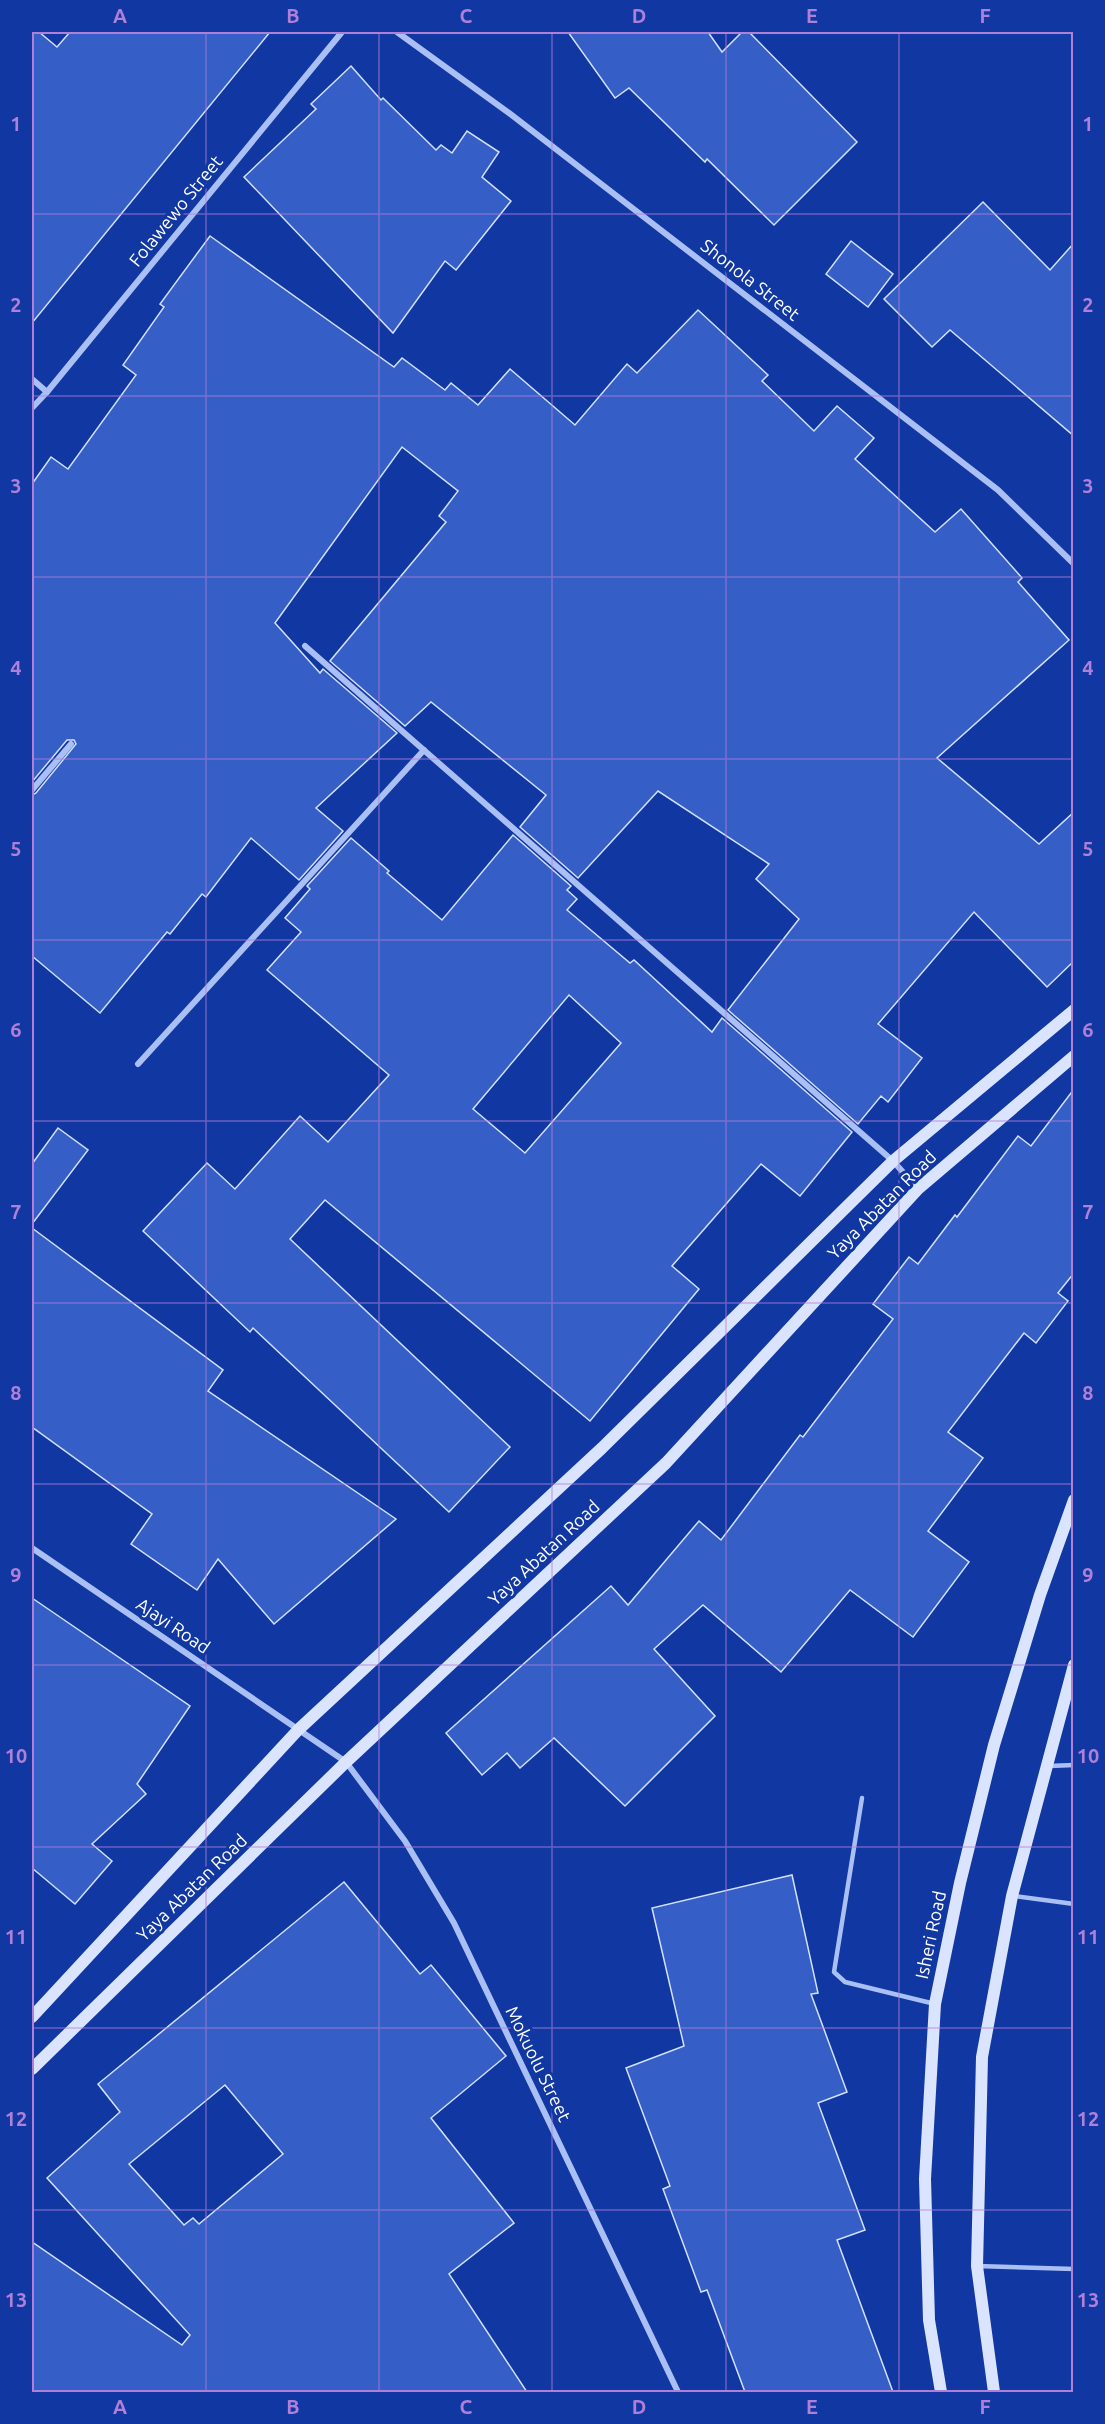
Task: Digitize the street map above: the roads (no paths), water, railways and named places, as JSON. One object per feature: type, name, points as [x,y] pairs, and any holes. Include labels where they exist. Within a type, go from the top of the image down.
[{"type":"main road","name":"Yaya Abatan Road","points":[[32,2017],[298,1730],[602,1448],[893,1161],[1074,1010]]},
{"type":"main road","name":"Yaya Abatan Road","points":[[32,2069],[346,1762],[666,1463],[918,1189],[1074,1056]]},
{"type":"main road","name":"Isheri Road","points":[[941,2392],[929,2320],[925,2179],[935,2004],[960,1883],[994,1745],[1040,1594],[1074,1500]]},
{"type":"main road","points":[[994,2392],[977,2266],[981,2056],[1012,1896],[1074,1665]]},
{"type":"street","name":"Folawewo Street","points":[[32,408],[48,392],[342,32]]},
{"type":"street","name":"Shonola Street","points":[[397,32],[509,113],[998,490],[1074,564]]},
{"type":"street","points":[[32,379],[48,392]]},
{"type":"street","points":[[306,646],[893,1161],[918,1189]]},
{"type":"street","points":[[32,790],[71,744]]},
{"type":"street","points":[[138,1064],[424,750]]},
{"type":"street","name":"Ajayi Road","points":[[32,1548],[346,1762]]},
{"type":"street","name":"Mokuolu Street","points":[[346,1762],[405,1841],[454,1923],[678,2392]]},
{"type":"lane","points":[[1046,1766],[1074,1766]]},
{"type":"lane","points":[[862,1798],[834,1972],[845,1982],[935,2004]]},
{"type":"lane","points":[[1012,1896],[1074,1904]]},
{"type":"lane","points":[[977,2266],[1074,2269]]}]
